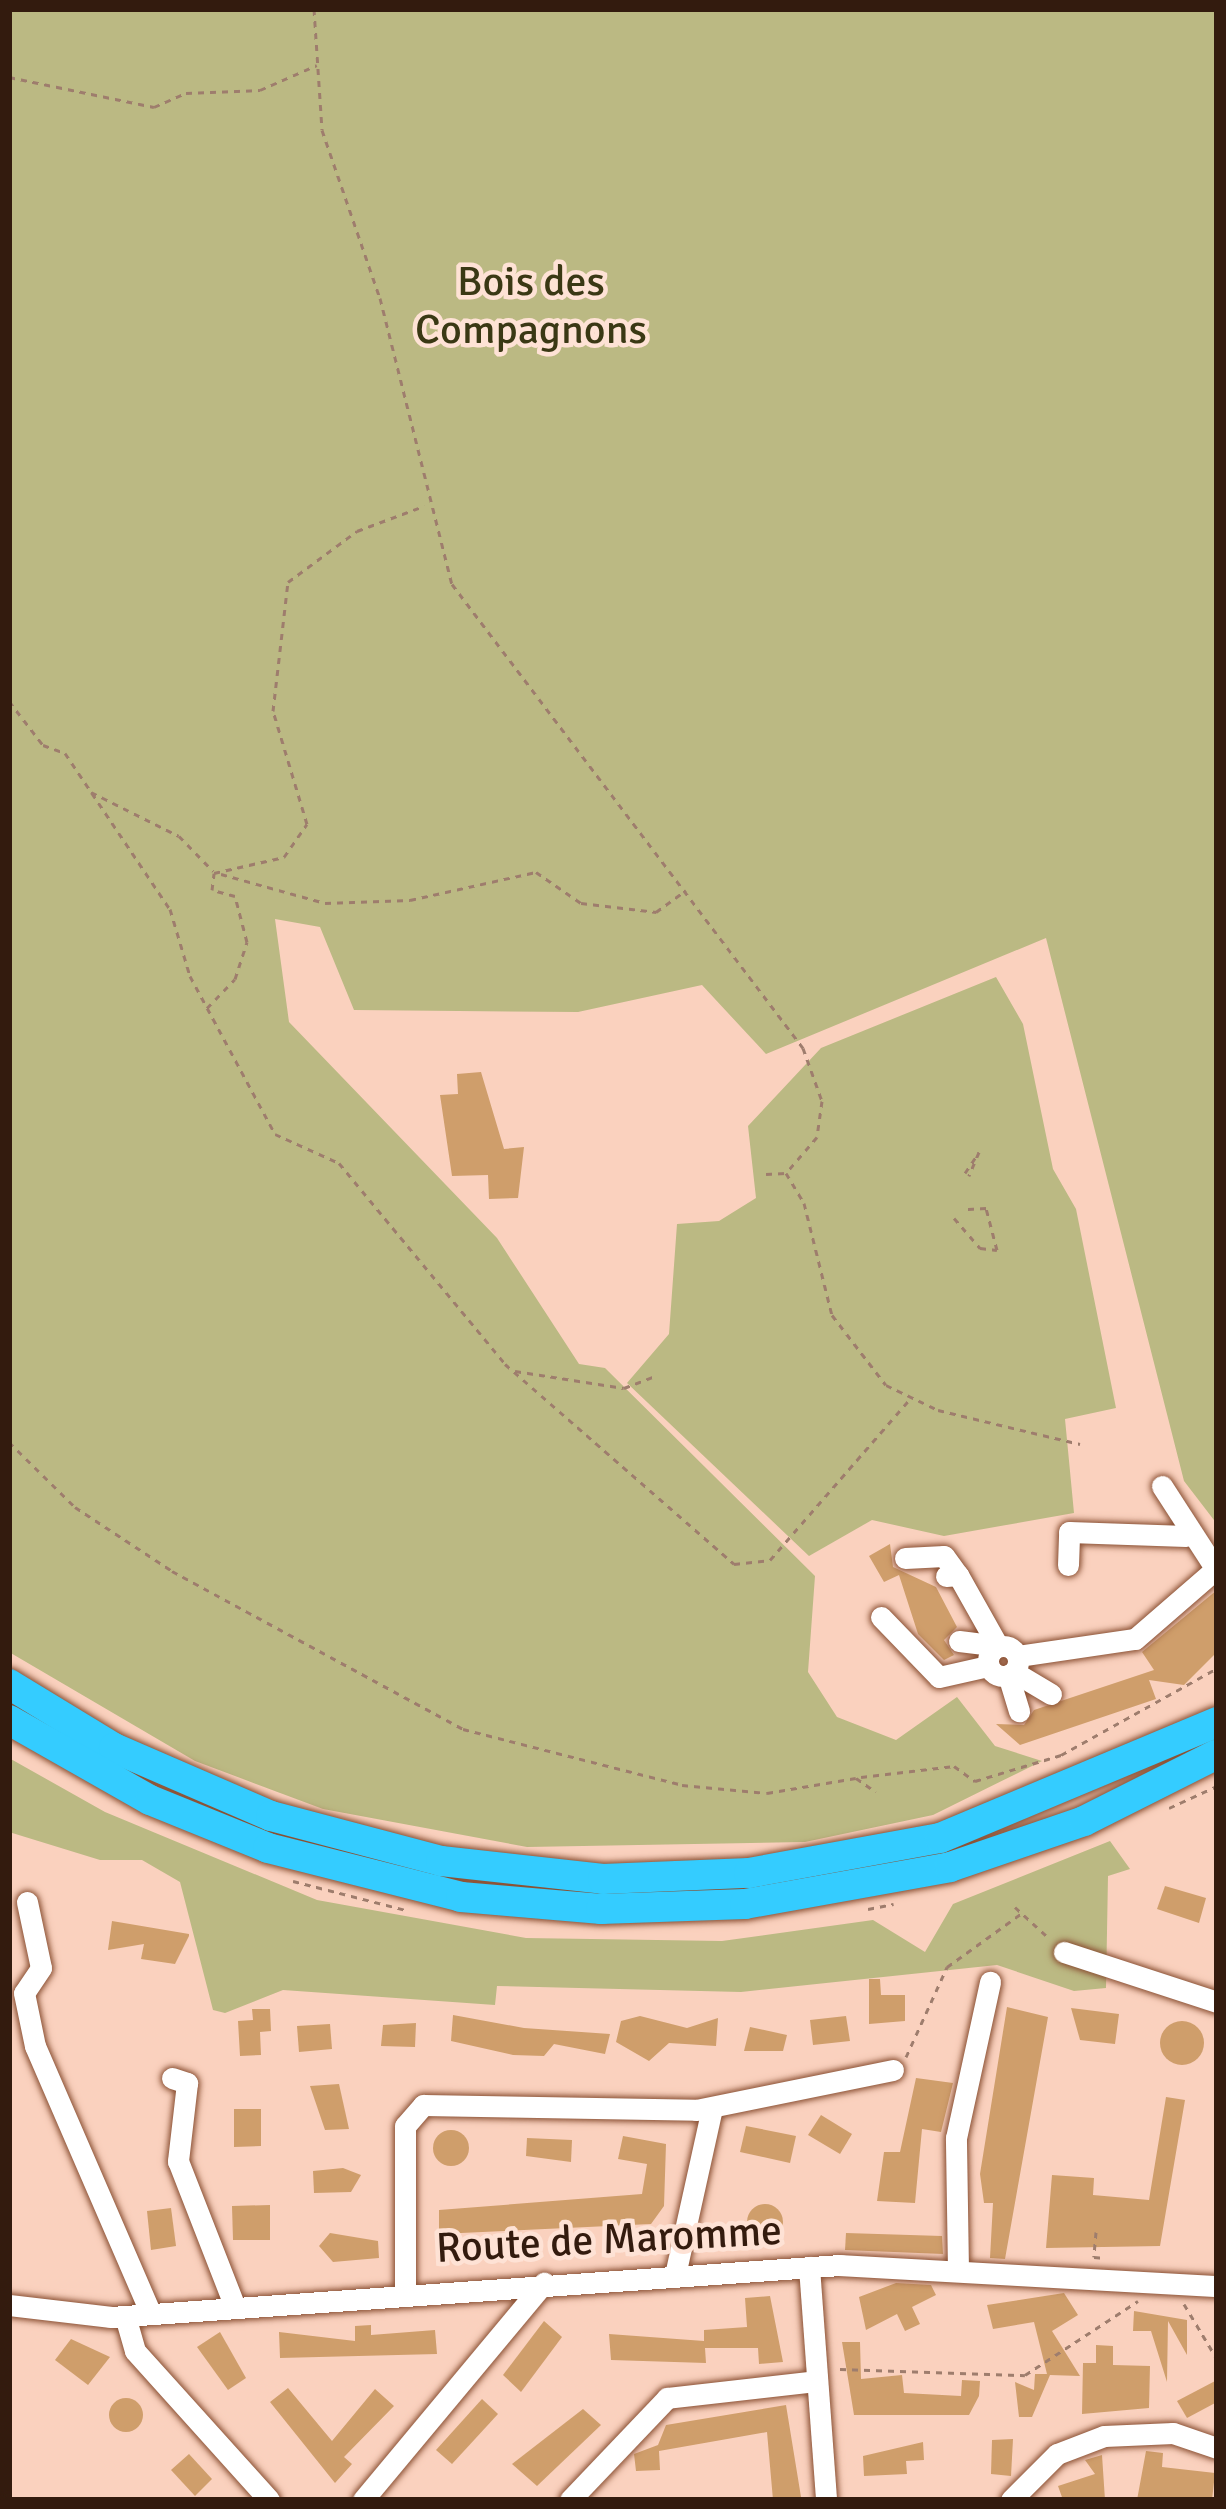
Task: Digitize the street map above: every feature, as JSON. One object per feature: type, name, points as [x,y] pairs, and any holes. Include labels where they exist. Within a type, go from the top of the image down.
[{"type":"highway","points":[[9,1684],[114,1748],[271,1816],[441,1861],[603,1879],[749,1874],[940,1838],[1217,1721]]},
{"type":"highway","points":[[9,1720],[150,1800],[268,1848],[419,1889],[601,1909],[763,1902],[950,1868],[1084,1821],[1217,1754]]},
{"type":"street","points":[[881,1617],[939,1677],[1135,1639],[1216,1569],[1186,1536],[1162,1486]]},
{"type":"street","points":[[1068,1565],[1069,1532],[1186,1536]]},
{"type":"street","points":[[904,1558],[944,1556],[1005,1663],[1019,1711]]},
{"type":"street","points":[[959,1641],[1005,1663],[1051,1694]]},
{"type":"street","points":[[27,1902],[41,1968],[24,1993],[35,2047],[149,2310]]},
{"type":"street","points":[[1064,1952],[1217,2002]]},
{"type":"street","points":[[958,2270],[956,2138],[990,1982]]},
{"type":"street","points":[[405,2291],[405,2126],[423,2105],[712,2108],[893,2070]]},
{"type":"street","points":[[172,2078],[187,2083],[178,2161],[233,2302]]},
{"type":"street","points":[[675,2275],[712,2108]]},
{"type":"street","points":[[809,2267],[826,2500]]},
{"type":"street","name":"Route de Maromme","points":[[9,2305],[125,2316],[233,2302],[809,2267],[958,2270],[1217,2286]]},
{"type":"street","points":[[363,2500],[544,2283]]},
{"type":"street","points":[[125,2316],[135,2351],[269,2500]]},
{"type":"street","points":[[570,2500],[667,2398],[815,2375]]},
{"type":"street","points":[[1011,2500],[1057,2454],[1104,2436],[1173,2433],[1217,2448]]},
{"type":"path","points":[[314,9],[322,130],[380,298],[428,505],[452,584],[493,649],[688,889],[803,1048],[822,1101],[817,1137],[786,1173],[766,1174]]},
{"type":"path","points":[[9,77],[154,107],[186,93],[260,90],[318,64]]},
{"type":"path","points":[[214,873],[284,857],[307,824],[273,711],[288,582],[358,531],[428,505]]},
{"type":"path","points":[[9,701],[88,791],[170,909],[205,1009],[275,1134],[339,1162],[513,1371],[734,1564],[770,1560],[908,1401]]},
{"type":"path","points":[[88,791],[179,836],[214,873],[325,903],[410,901],[536,872],[581,903],[656,912],[688,889]]},
{"type":"path","points":[[205,1009],[235,979],[247,942],[235,896],[212,890],[214,873]]},
{"type":"path","points":[[786,1173],[832,1315],[854,1355],[908,1401],[1080,1444]]},
{"type":"path","points":[[954,1218],[997,1250],[986,1208],[964,1208]]},
{"type":"path","points":[[513,1371],[624,1388],[653,1378]]},
{"type":"path","points":[[9,1442],[75,1507],[172,1571],[463,1729],[682,1785],[767,1793],[954,1766],[974,1780],[1061,1755],[1217,1668]]},
{"type":"path","points":[[856,1778],[876,1792]]},
{"type":"path","points":[[1015,1907],[1064,1952]]},
{"type":"path","points":[[893,2070],[947,1967],[1022,1913]]},
{"type":"path","points":[[1093,2278],[1094,2262],[1105,2263],[1094,2257],[1096,2232]]},
{"type":"path","points":[[815,2375],[1025,2375],[1147,2296]]},
{"type":"path","points":[[1180,2298],[1217,2359]]},
{"type":"green space","name":"Bois des Compagnons","points":[[9,9],[1217,9],[1217,1524],[1184,1481],[1046,938],[766,1054],[702,985],[578,1012],[354,1010],[320,927],[275,919],[289,1022],[497,1238],[579,1364],[605,1368],[815,1576],[808,1672],[837,1717],[896,1740],[957,1697],[995,1746],[1042,1761],[933,1815],[805,1842],[527,1847],[323,1809],[195,1761],[9,1652]]},
{"type":"green space","points":[[996,977],[1023,1024],[1053,1169],[1076,1209],[1116,1408],[1065,1419],[1074,1513],[944,1536],[872,1520],[809,1556],[627,1383],[669,1334],[677,1224],[719,1221],[756,1198],[748,1126],[821,1048]]},
{"type":"green space","points":[[9,1758],[105,1812],[317,1900],[526,1938],[722,1941],[873,1920],[925,1952],[953,1904],[1110,1841],[1130,1869],[1108,1876],[1106,1988],[1074,1991],[997,1965],[741,1992],[497,1986],[495,2005],[283,1990],[225,2013],[213,2010],[180,1882],[142,1860],[100,1860],[9,1832]]},
{"type":"building","points":[[481,1072],[504,1149],[524,1147],[518,1198],[489,1199],[488,1175],[452,1176],[440,1095],[458,1094],[457,1074]]},
{"type":"building","points":[[890,1544],[893,1567],[936,1587],[957,1627],[944,1640],[954,1655],[944,1660],[918,1634],[899,1575],[884,1582],[869,1556]]},
{"type":"building","points":[[1217,1590],[1217,1652],[1184,1685],[1149,1680],[1156,1699],[1020,1745],[996,1724],[1024,1725],[1034,1710],[1154,1670],[1142,1652]]},
{"type":"building","points":[[1165,1886],[1206,1898],[1199,1923],[1157,1909]]},
{"type":"building","points":[[112,1921],[189,1936],[175,1964],[141,1959],[144,1944],[108,1950]]},
{"type":"building","points":[[869,1979],[880,1979],[881,1995],[905,1995],[905,2021],[869,2024]]},
{"type":"building","points":[[1007,2007],[1048,2017],[1005,2259],[990,2258],[993,2203],[984,2203],[980,2174]]},
{"type":"building","points":[[1071,2008],[1119,2014],[1115,2044],[1080,2040]]},
{"type":"building","points":[[252,2009],[270,2009],[271,2031],[260,2032],[261,2055],[240,2056],[238,2021],[253,2020]]},
{"type":"building","points":[[453,2015],[524,2028],[610,2034],[605,2054],[554,2044],[544,2056],[513,2055],[451,2041]]},
{"type":"building","points":[[640,2016],[687,2028],[718,2018],[716,2046],[669,2043],[649,2061],[616,2042],[621,2021]]},
{"type":"building","points":[[846,2016],[850,2041],[813,2045],[810,2020]]},
{"type":"building","points":[[1182,2021],[1198,2027],[1204,2043],[1198,2059],[1182,2065],[1166,2059],[1160,2043],[1166,2027]]},
{"type":"building","points":[[416,2023],[415,2047],[381,2046],[383,2025]]},
{"type":"building","points":[[330,2024],[332,2049],[299,2052],[297,2026]]},
{"type":"building","points":[[750,2027],[787,2035],[783,2051],[744,2051]]},
{"type":"building","points":[[916,2078],[953,2083],[941,2132],[922,2129],[915,2203],[877,2201],[884,2152],[900,2152]]},
{"type":"building","points":[[339,2084],[349,2129],[325,2130],[310,2086]]},
{"type":"building","points":[[1166,2097],[1185,2100],[1160,2246],[1046,2248],[1052,2175],[1094,2178],[1093,2195],[1149,2200]]},
{"type":"building","points":[[234,2109],[261,2109],[261,2146],[234,2147]]},
{"type":"building","points":[[821,2115],[852,2134],[840,2154],[808,2135]]},
{"type":"building","points":[[746,2126],[796,2136],[790,2163],[740,2152]]},
{"type":"building","points":[[451,2130],[464,2135],[469,2148],[464,2161],[451,2166],[438,2161],[433,2148],[438,2135]]},
{"type":"building","points":[[623,2136],[666,2144],[664,2206],[651,2224],[439,2234],[439,2210],[642,2194],[647,2164],[618,2159]]},
{"type":"building","points":[[527,2138],[572,2140],[571,2162],[526,2156]]},
{"type":"building","points":[[343,2168],[361,2175],[351,2192],[314,2193],[313,2171]]},
{"type":"building","points":[[765,2204],[778,2209],[783,2222],[778,2235],[765,2240],[752,2235],[747,2222],[752,2209]]},
{"type":"building","points":[[270,2205],[270,2240],[233,2240],[232,2206]]},
{"type":"building","points":[[171,2208],[176,2246],[151,2250],[147,2211]]},
{"type":"building","points":[[330,2233],[378,2241],[379,2258],[333,2262],[319,2246]]},
{"type":"building","points":[[846,2233],[942,2236],[943,2254],[845,2250]]},
{"type":"building","points":[[896,2283],[931,2285],[936,2295],[912,2307],[920,2324],[905,2331],[897,2314],[866,2330],[859,2297]]},
{"type":"building","points":[[1064,2293],[1078,2315],[1052,2331],[1080,2376],[1050,2375],[1032,2417],[1019,2417],[1015,2382],[1034,2390],[1035,2374],[1047,2374],[1034,2322],[993,2329],[987,2305]]},
{"type":"building","points":[[770,2296],[783,2362],[759,2364],[758,2348],[705,2348],[706,2363],[611,2360],[609,2334],[704,2341],[704,2330],[747,2327],[745,2298]]},
{"type":"building","points":[[1134,2311],[1187,2320],[1187,2355],[1168,2321],[1167,2382],[1151,2331],[1133,2331]]},
{"type":"building","points":[[544,2321],[562,2337],[521,2392],[503,2375]]},
{"type":"building","points":[[371,2325],[371,2335],[435,2330],[437,2354],[280,2358],[279,2332],[355,2341],[355,2326]]},
{"type":"building","points":[[220,2332],[246,2378],[228,2390],[197,2347]]},
{"type":"building","points":[[71,2339],[110,2357],[88,2385],[55,2360]]},
{"type":"building","points":[[842,2342],[860,2342],[861,2379],[902,2375],[904,2393],[961,2396],[962,2380],[980,2381],[979,2396],[969,2415],[854,2415]]},
{"type":"building","points":[[1096,2345],[1113,2346],[1113,2365],[1150,2366],[1149,2408],[1082,2414],[1083,2363],[1096,2363]]},
{"type":"building","points":[[1217,2380],[1217,2402],[1187,2418],[1177,2401]]},
{"type":"building","points":[[288,2388],[332,2441],[375,2389],[394,2406],[344,2457],[352,2464],[335,2483],[270,2402]]},
{"type":"building","points":[[126,2398],[138,2403],[143,2415],[138,2427],[126,2432],[114,2427],[109,2415],[114,2403]]},
{"type":"building","points":[[482,2399],[498,2414],[452,2464],[436,2450]]},
{"type":"building","points":[[786,2405],[801,2497],[773,2500],[767,2432],[659,2451],[660,2470],[636,2471],[634,2454],[658,2445],[666,2425]]},
{"type":"building","points":[[583,2409],[601,2425],[537,2486],[512,2464]]},
{"type":"building","points":[[1013,2439],[1011,2476],[991,2474],[992,2440]]},
{"type":"building","points":[[923,2442],[924,2460],[906,2461],[907,2474],[864,2476],[863,2456]]},
{"type":"building","points":[[1146,2451],[1163,2453],[1162,2467],[1215,2473],[1212,2500],[1137,2500]]},
{"type":"building","points":[[189,2454],[212,2479],[195,2496],[171,2470]]},
{"type":"building","points":[[1102,2455],[1105,2500],[1063,2500],[1058,2486],[1095,2474],[1085,2460]]}]
